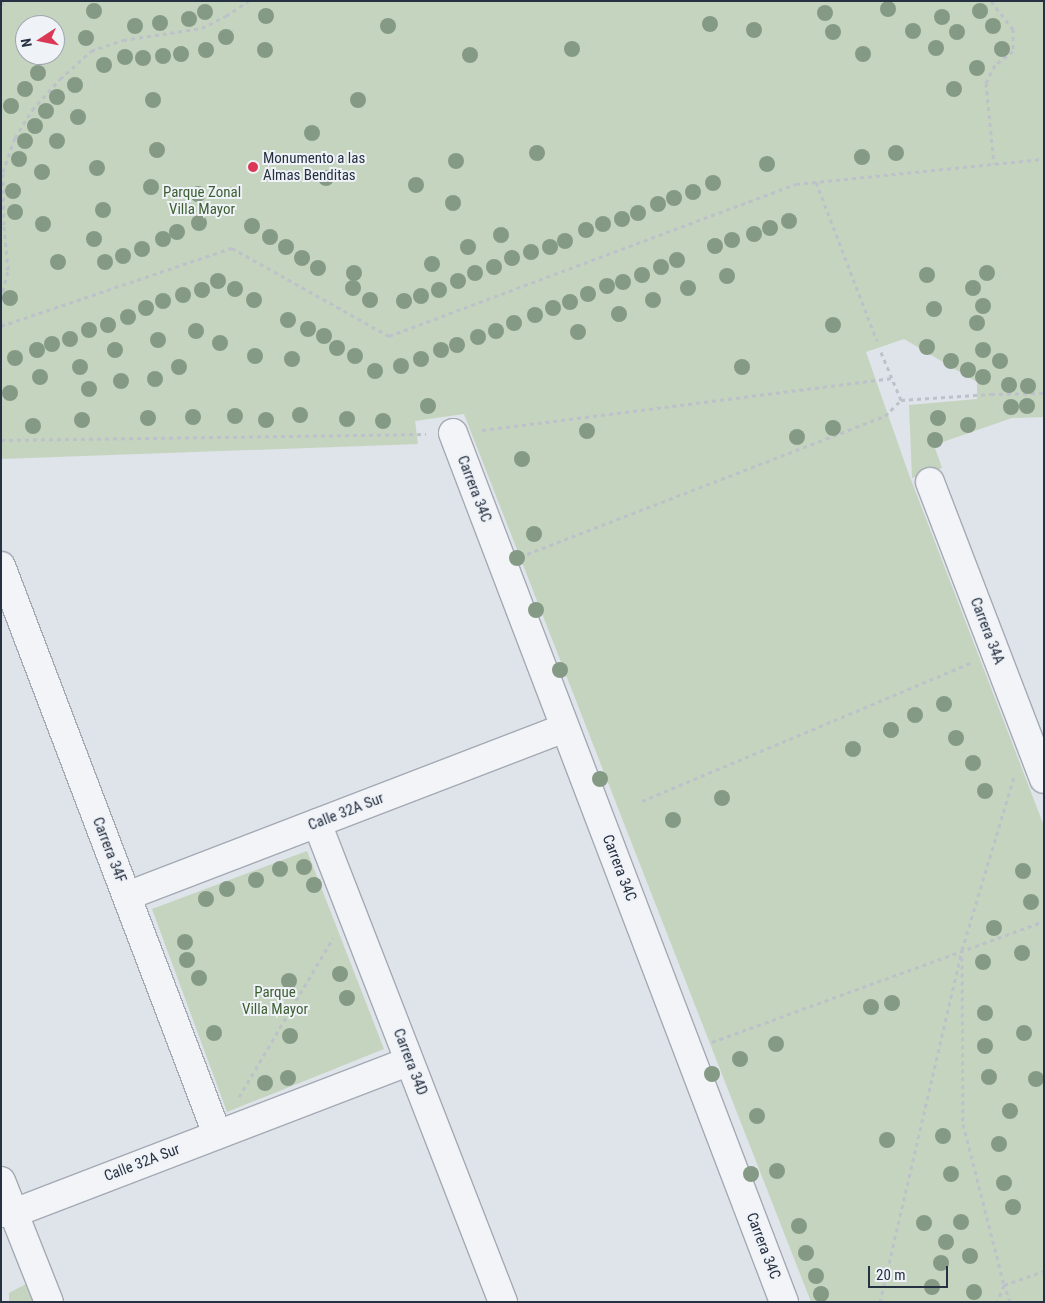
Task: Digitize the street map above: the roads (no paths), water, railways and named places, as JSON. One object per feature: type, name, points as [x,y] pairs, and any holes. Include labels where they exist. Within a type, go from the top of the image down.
[{"type":"street","name":"Carrera 34C","points":[[453,433],[784,1302]]},
{"type":"street","name":"Carrera 34A","points":[[930,482],[1044,779]]},
{"type":"street","name":"Carrera 34F","points":[[1,566],[217,1134]]},
{"type":"street","name":"Calle 32A Sur","points":[[127,896],[566,728]]},
{"type":"street","name":"Carrera 34D","points":[[317,823],[503,1302]]},
{"type":"street","name":"Calle 32A Sur","points":[[6,1218],[217,1134],[410,1061]]},
{"type":"street","points":[[1,1181],[6,1218],[50,1302]]},
{"type":"place","name":"Monumento a las Almas Benditas","points":[[253,167]]},
{"type":"park label","name":"Parque Zonal Villa Mayor","points":[[202,200]]},
{"type":"park label","name":"Parque Villa Mayor","points":[[275,1000]]}]
